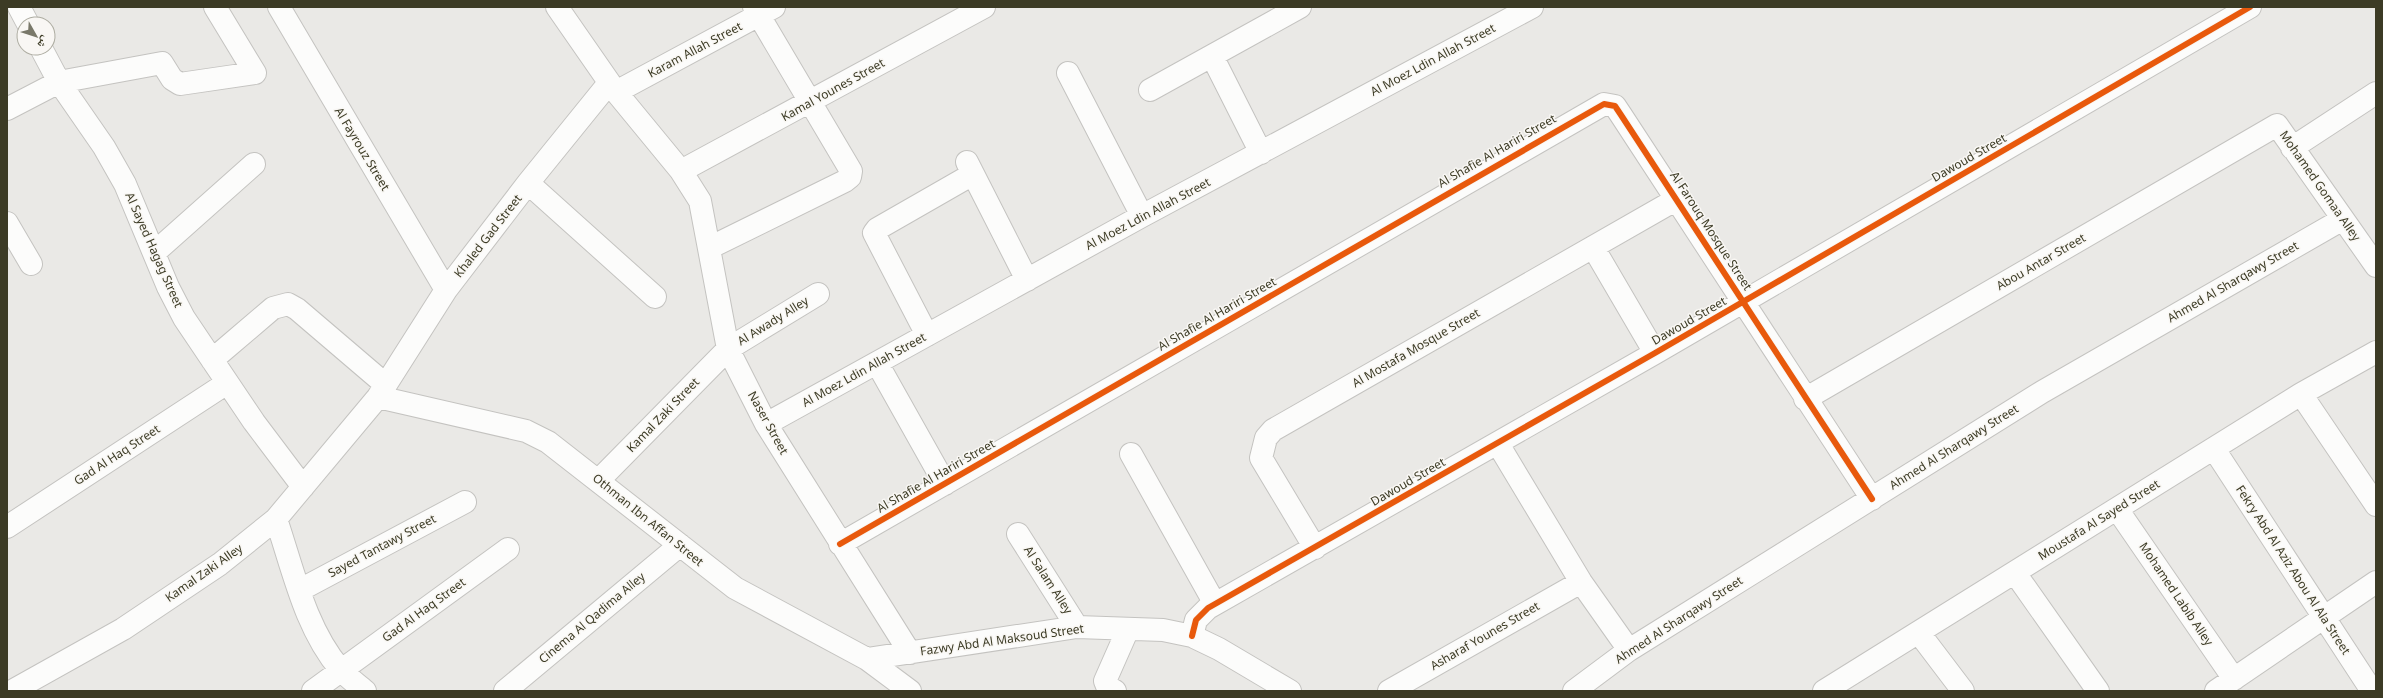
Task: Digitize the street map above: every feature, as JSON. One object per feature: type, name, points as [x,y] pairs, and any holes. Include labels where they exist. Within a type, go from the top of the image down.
[{"type":"street","points":[[19,7],[24,16]]},
{"type":"street","points":[[7,109],[59,82],[162,63],[172,79],[180,84],[255,73],[215,7]]},
{"type":"street","name":"Al Fayrouz Street","points":[[279,7],[446,290]]},
{"type":"street","name":"Naser Street","points":[[557,7],[613,88],[681,171],[700,201],[728,349],[766,424],[840,544],[910,653]]},
{"type":"street","name":"Kamal Younes Street","points":[[681,171],[984,7]]},
{"type":"street","points":[[1150,90],[1300,7]]},
{"type":"street","name":"Al Moez Ldin Allah Street","points":[[766,424],[1142,216],[1532,7]]},
{"type":"street","name":"Dawoud Street","points":[[1192,636],[1196,620],[1201,613],[1215,604],[1656,353],[2250,7]]},
{"type":"street","points":[[709,248],[845,181],[850,177],[851,171],[811,102],[762,10]]},
{"type":"street","name":"Karam Allah Street","points":[[613,88],[762,10]]},
{"type":"street","name":"Al Sayed Hagag Street","points":[[45,56],[59,82],[108,153],[125,184],[168,287],[184,318],[227,383],[303,487]]},
{"type":"street","points":[[1212,56],[1261,153]]},
{"type":"street","points":[[1068,73],[1142,216]]},
{"type":"street","name":"Khaled Gad Street","points":[[382,391],[446,290],[528,183],[613,88]]},
{"type":"street","points":[[2292,148],[2376,93]]},
{"type":"street","name":"Al Farouq Mosque Street","points":[[1604,104],[1615,106],[1677,199],[1805,399],[1872,498]]},
{"type":"street","name":"Al Shafie Al Hariri Street","points":[[840,544],[1604,104]]},
{"type":"street","name":"Mohamed Gomaa Alley","points":[[2277,125],[2376,266]]},
{"type":"street","name":"Abou Antar Street","points":[[1805,399],[2277,125]]},
{"type":"street","points":[[154,253],[254,164]]},
{"type":"street","points":[[927,335],[874,237],[874,233],[877,229],[970,168],[1027,280]]},
{"type":"street","points":[[528,183],[655,297]]},
{"type":"street","name":"Al Mostafa Mosque Street","points":[[1315,548],[1261,458],[1266,438],[1273,430],[1677,199]]},
{"type":"street","name":"Ahmed Al Sharqawy Street","points":[[1574,691],[1629,650],[2042,392],[2343,219]]},
{"type":"street","points":[[7,223],[31,264]]},
{"type":"street","points":[[1593,247],[1656,353]]},
{"type":"street","name":"Al Awady Alley","points":[[728,349],[818,294]]},
{"type":"street","points":[[212,360],[273,308],[288,304],[297,309],[382,391]]},
{"type":"street","name":"Kamal Zaki Street","points":[[599,480],[728,349]]},
{"type":"street","name":"Moustafa Al Sayed Street","points":[[1824,691],[2301,394],[2376,352]]},
{"type":"street","points":[[877,363],[945,484]]},
{"type":"street","name":"Gad Al Haq Street","points":[[7,527],[227,383]]},
{"type":"street","name":"Othman Ibn Affan Street","points":[[382,391],[526,431],[548,442],[599,480],[735,588],[867,659],[903,689]]},
{"type":"street","name":"Kamal Zaki Alley","points":[[12,691],[129,625],[220,564],[276,519],[382,391]]},
{"type":"street","points":[[2301,394],[2376,505]]},
{"type":"street","points":[[1498,444],[1581,582],[1629,650]]},
{"type":"street","name":"Fekry Abd Al Aziz Abou Al Ala Street","points":[[2214,449],[2372,691]]},
{"type":"street","points":[[1131,454],[1215,604]]},
{"type":"street","name":"Sayed Tantawy Street","points":[[300,590],[465,502]]},
{"type":"street","name":"Mohamed Labib Alley","points":[[2117,509],[2225,685]]},
{"type":"street","points":[[276,519],[307,612],[325,649],[340,670],[365,691]]},
{"type":"street","name":"Al Salam Alley","points":[[1018,534],[1077,627]]},
{"type":"street","name":"Cinema Al Qadima Alley","points":[[505,691],[680,545]]},
{"type":"street","name":"Gad Al Haq Street","points":[[313,691],[508,549]]},
{"type":"street","points":[[2015,573],[2098,691]]},
{"type":"street","name":"Asharaf Younes Street","points":[[1389,691],[1581,582]]},
{"type":"street","points":[[2225,685],[2323,616],[2376,582]]},
{"type":"street","name":"Fazwy Abd Al Maksoud Street","points":[[867,659],[1077,627],[1163,630],[1192,636],[1219,649],[1290,691]]},
{"type":"street","points":[[1115,691],[1107,686],[1106,676],[1128,629]]},
{"type":"street","points":[[1919,633],[1963,691]]},
{"type":"cycle path","points":[[1192,636],[1196,620],[1208,608],[1655,353],[2250,7]]},
{"type":"cycle path","points":[[840,544],[1604,104],[1615,106],[1872,499]]}]
